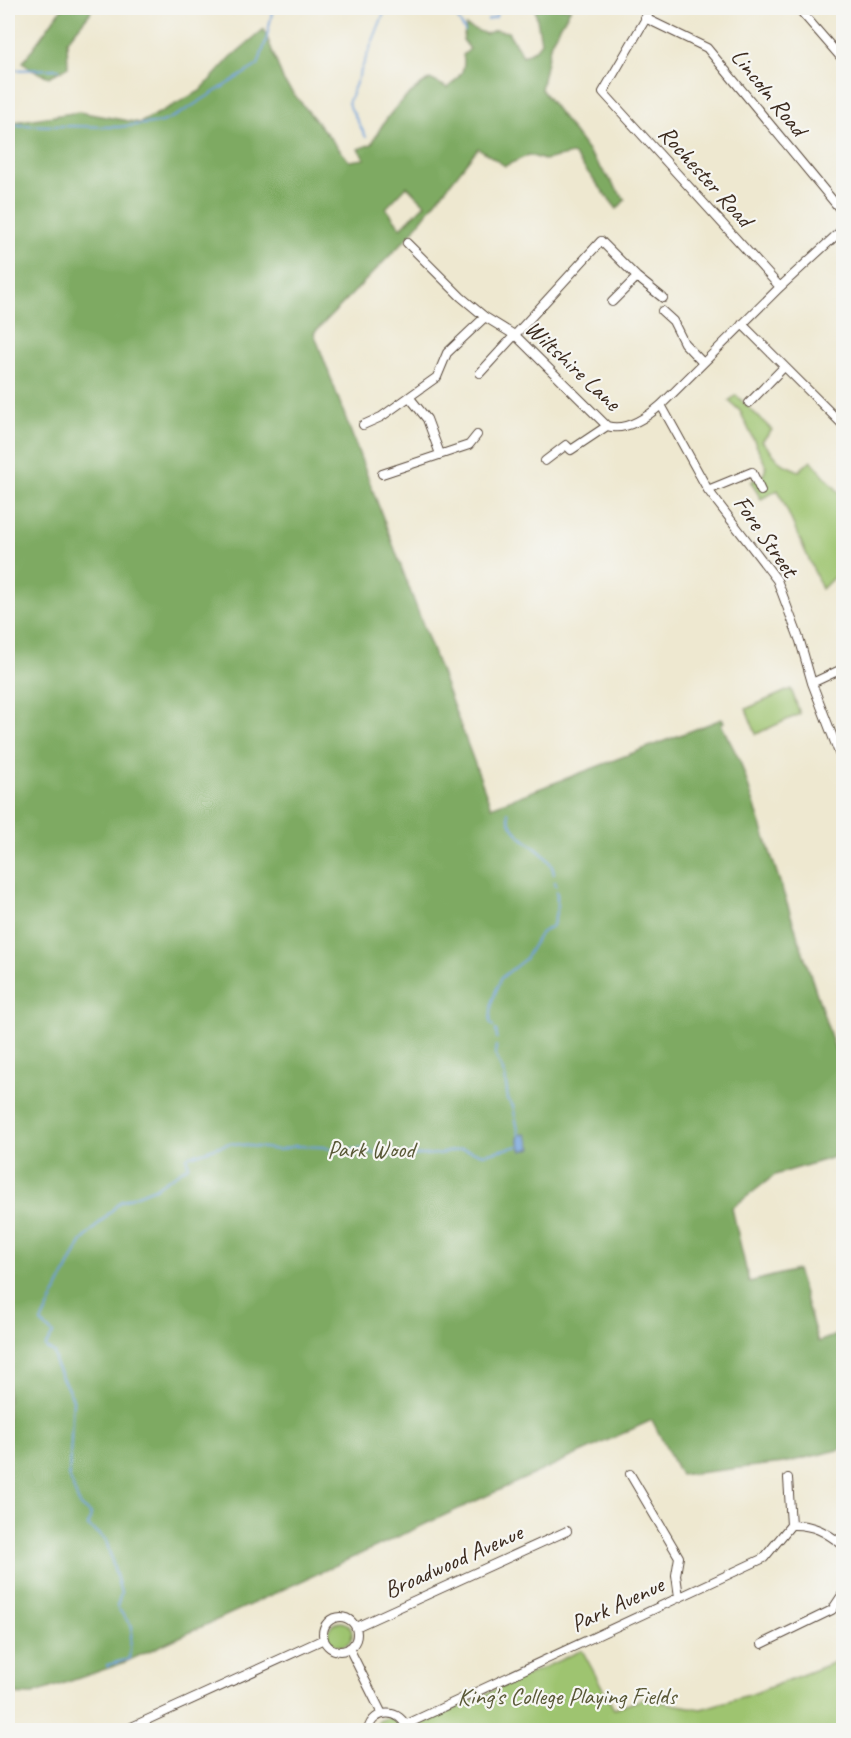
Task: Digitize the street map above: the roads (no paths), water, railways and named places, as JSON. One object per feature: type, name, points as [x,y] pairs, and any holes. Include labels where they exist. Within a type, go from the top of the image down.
[{"type":"street","points":[[645,18],[652,8]]},
{"type":"street","points":[[798,8],[843,61]]},
{"type":"street","name":"Rochester Road","points":[[645,18],[603,92],[780,287]]},
{"type":"street","name":"Lincoln Road","points":[[645,18],[707,48],[843,214]]},
{"type":"street","name":"Wiltshire Lane","points":[[407,243],[461,297],[485,317],[516,336],[607,426],[615,428],[624,427],[650,414],[661,405],[843,228]]},
{"type":"street","points":[[480,373],[601,241],[637,277],[663,298]]},
{"type":"street","points":[[612,302],[637,277]]},
{"type":"street","points":[[662,311],[673,321],[684,343],[703,363]]},
{"type":"street","points":[[363,425],[381,417],[437,377],[447,353],[485,317]]},
{"type":"street","points":[[742,324],[843,426]]},
{"type":"street","points":[[749,403],[784,368]]},
{"type":"street","points":[[410,398],[427,418],[440,454]]},
{"type":"street","name":"Fore Street","points":[[661,405],[708,490],[777,580],[800,641],[812,683],[843,763]]},
{"type":"street","points":[[545,461],[566,446],[571,450],[607,426]]},
{"type":"street","points":[[382,474],[469,445],[477,435]]},
{"type":"street","points":[[708,490],[752,472],[761,491]]},
{"type":"street","points":[[812,683],[843,668]]},
{"type":"street","points":[[630,1474],[679,1557],[676,1575],[679,1596]]},
{"type":"street","points":[[788,1478],[791,1525],[805,1525],[827,1533],[843,1544]]},
{"type":"street","name":"Park Avenue","points":[[406,1728],[679,1596],[764,1558],[791,1525]]},
{"type":"street","name":"Broadwood Avenue","points":[[356,1627],[567,1531]]},
{"type":"street","points":[[762,1644],[832,1610],[843,1592]]},
{"type":"street","points":[[334,1618],[346,1618],[356,1627],[356,1640],[349,1648],[336,1650],[324,1640],[325,1626],[334,1618]]},
{"type":"street","points":[[125,1731],[324,1640]]},
{"type":"street","points":[[349,1648],[382,1714]]},
{"type":"street","points":[[369,1731],[372,1720],[382,1714],[398,1716],[406,1728]]},
{"type":"water","points":[[526,1134],[532,1148],[522,1151],[518,1139],[519,1135]]},
{"type":"waterway","points":[[8,125],[118,127],[162,122],[179,114],[258,65],[273,8]]},
{"type":"waterway","points":[[366,137],[348,103],[386,8]]},
{"type":"waterway","points":[[440,8],[454,12],[465,31]]},
{"type":"waterway","points":[[488,20],[496,17],[498,8]]},
{"type":"waterway","points":[[8,70],[59,69]]},
{"type":"waterway","points":[[508,812],[515,830],[545,857],[554,874]]},
{"type":"waterway","points":[[555,882],[556,886]]},
{"type":"waterway","points":[[493,1026],[490,1022],[492,1001],[501,978],[525,959],[540,934],[553,925],[557,908],[557,892]]},
{"type":"waterway","points":[[496,1030],[497,1038]]},
{"type":"waterway","points":[[496,1046],[495,1054],[505,1076],[508,1100],[513,1106],[519,1135]]},
{"type":"waterway","points":[[108,1667],[107,1665],[129,1659],[132,1627],[117,1607],[121,1593],[106,1540],[88,1526],[91,1515],[80,1506],[69,1477],[73,1399],[56,1366],[54,1353],[45,1347],[53,1334],[41,1322],[81,1242],[120,1202],[157,1187],[188,1166],[187,1157],[230,1143],[278,1150],[295,1146],[323,1147],[339,1151],[364,1149],[375,1154],[405,1156],[438,1154],[462,1149],[484,1154],[519,1146]]},
{"type":"park label","name":"Park Wood","points":[[371,1149]]},
{"type":"park label","name":"King's College Playing Fields","points":[[567,1696]]}]
